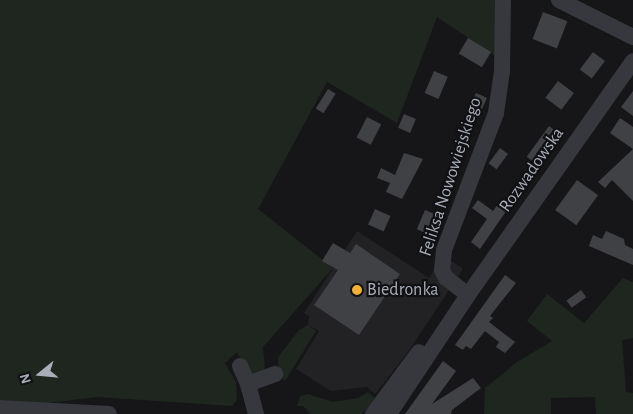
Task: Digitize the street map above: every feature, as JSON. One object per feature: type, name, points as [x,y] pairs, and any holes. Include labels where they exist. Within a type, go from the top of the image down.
[{"type":"street","name":"Feliksa Nowowiejskiego","points":[[465,298],[446,278],[442,270],[444,250],[496,113],[502,70],[503,0]]},
{"type":"street","points":[[559,0],[633,37]]},
{"type":"street","name":"Rozwadowska","points":[[389,414],[465,298],[633,61]]},
{"type":"street","name":"Rozwadowska","points":[[373,414],[436,330],[465,298]]},
{"type":"street","points":[[240,366],[248,384],[256,414]]},
{"type":"street","points":[[248,384],[274,374]]},
{"type":"street","points":[[0,408],[21,412],[109,414]]},
{"type":"shaded area","points":[[0,0],[495,0],[503,61],[437,17],[397,123],[327,82],[258,209],[333,268],[263,347],[265,370],[250,377],[237,352],[225,363],[236,382],[237,400],[232,406],[97,397],[48,403],[0,400]]},
{"type":"shaded area","points":[[357,231],[429,278],[444,256],[463,269],[405,356],[375,394],[367,387],[331,391],[296,369],[319,331],[308,325],[309,316],[304,313]]},
{"type":"shaded area","points":[[623,278],[633,282],[633,338],[622,340],[626,392],[633,393],[633,414],[596,414],[595,397],[551,398],[551,414],[484,414],[485,388],[517,362],[552,341],[527,321],[547,294],[584,323]]},
{"type":"shaded area","points":[[308,325],[316,331],[285,381],[279,375],[278,357],[299,330]]},
{"type":"shaded area","points":[[368,392],[375,398],[362,414],[310,414],[303,406],[297,406],[300,396],[308,394],[333,402],[358,398]]},
{"type":"building","points":[[543,12],[567,21],[557,48],[533,39]]},
{"type":"building","points":[[468,38],[491,52],[482,67],[459,53]]},
{"type":"building","points":[[593,52],[605,61],[592,79],[580,70]]},
{"type":"building","points":[[434,71],[448,77],[438,99],[425,93]]},
{"type":"building","points":[[558,81],[574,93],[561,110],[545,98]]},
{"type":"building","points":[[328,89],[336,94],[323,113],[316,109]]},
{"type":"building","points":[[633,91],[633,116],[621,107]]},
{"type":"building","points":[[476,93],[487,98],[478,118],[467,113]]},
{"type":"building","points":[[404,114],[416,119],[410,133],[398,128]]},
{"type":"building","points":[[367,117],[381,124],[371,145],[357,137]]},
{"type":"building","points":[[620,118],[633,127],[633,149],[610,133]]},
{"type":"building","points":[[549,126],[560,134],[538,165],[527,157]]},
{"type":"building","points":[[500,148],[508,154],[497,169],[489,163]]},
{"type":"building","points":[[633,149],[633,201],[612,180],[605,188],[598,182]]},
{"type":"building","points":[[404,153],[423,159],[402,199],[386,192],[390,183],[377,178],[381,168],[395,175]]},
{"type":"building","points":[[577,180],[598,195],[576,225],[555,210]]},
{"type":"building","points":[[478,200],[493,211],[500,201],[509,207],[480,249],[471,242],[487,219],[472,208]]},
{"type":"building","points":[[375,209],[391,216],[384,231],[368,225]]},
{"type":"building","points":[[425,210],[439,216],[431,235],[417,229]]},
{"type":"building","points":[[606,231],[624,239],[625,245],[633,249],[633,265],[589,246],[593,235],[602,239]]},
{"type":"building","name":"Biedronka","points":[[333,243],[350,253],[356,244],[400,274],[359,335],[314,305],[338,270],[322,261]]},
{"type":"building","points":[[505,275],[516,283],[490,316],[493,318],[489,322],[515,342],[505,353],[496,347],[499,342],[485,331],[471,349],[466,346],[463,350],[455,345]]},
{"type":"building","points":[[581,290],[586,297],[572,308],[566,301]]},
{"type":"building","points":[[443,361],[456,371],[432,404],[473,378],[481,388],[452,410],[451,414],[405,414]]},
{"type":"place","name":"Biedronka","points":[[357,290]]}]
